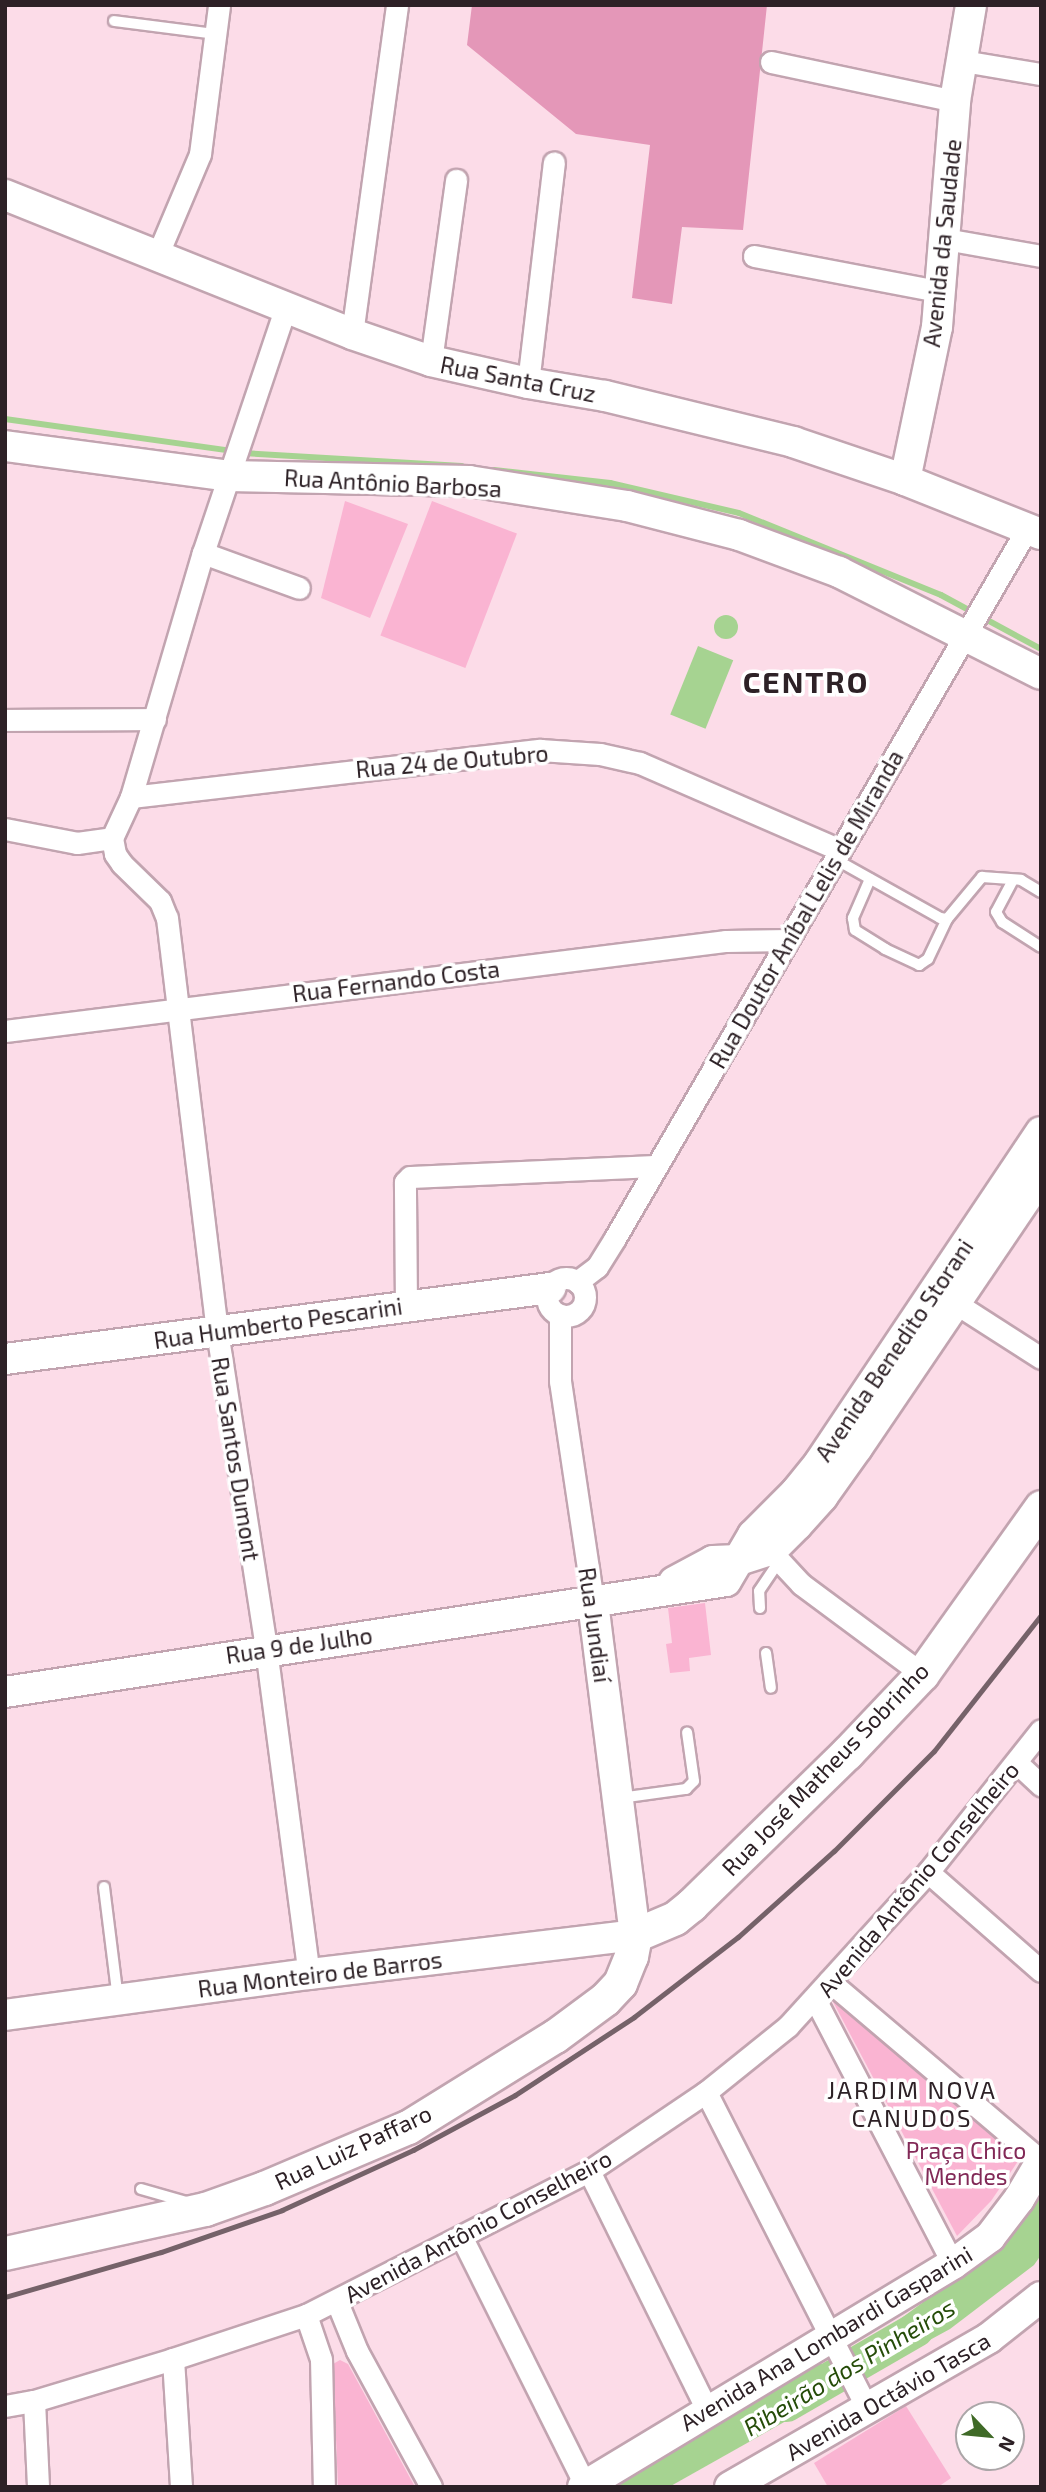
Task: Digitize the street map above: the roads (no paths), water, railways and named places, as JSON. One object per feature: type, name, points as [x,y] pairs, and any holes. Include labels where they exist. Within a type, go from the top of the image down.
[{"type":"main road","name":"Rua José Matheus Sobrinho","points":[[635,1935],[675,1919],[691,1905],[847,1753],[922,1674],[1041,1507]]},
{"type":"main road","name":"Rua Luiz Paffaro","points":[[5,2253],[205,2209],[408,2127],[501,2071],[605,1999],[620,1983],[631,1956],[635,1935]]},
{"type":"street","points":[[157,256],[200,154],[219,5]]},
{"type":"street","points":[[352,334],[397,5]]},
{"type":"street","name":"Avenida da Saudade","points":[[905,480],[942,292],[955,102],[971,5]]},
{"type":"street","points":[[963,61],[1041,74]]},
{"type":"street","points":[[771,62],[955,102]]},
{"type":"street","points":[[528,383],[554,163]]},
{"type":"street","points":[[431,361],[456,180]]},
{"type":"street","name":"Rua Santa Cruz","points":[[5,195],[352,334],[431,361],[528,383],[605,396],[793,442],[905,480],[1034,531]]},
{"type":"street","points":[[945,239],[1041,256]]},
{"type":"street","points":[[754,256],[942,292]]},
{"type":"street","points":[[5,829],[76,842],[112,838],[131,797],[203,553],[286,307]]},
{"type":"street","name":"Rua Antônio Barbosa","points":[[5,446],[229,476],[469,481],[627,506],[739,535],[838,572],[1041,674]]},
{"type":"street","name":"Rua Doutor Aníbal Lelis de Miranda","points":[[564,1285],[597,1267],[966,635],[1034,531]]},
{"type":"street","points":[[203,553],[299,588]]},
{"type":"street","points":[[5,720],[155,719]]},
{"type":"street","name":"Rua 24 de Outubro","points":[[131,797],[540,750],[600,754],[640,763],[837,855]]},
{"type":"street","name":"Rua Santos Dumont","points":[[112,838],[115,854],[160,901],[167,918],[180,1007],[216,1331],[266,1649],[309,1974]]},
{"type":"street","name":"Rua Fernando Costa","points":[[5,1031],[726,940],[788,940]]},
{"type":"street","name":"Avenida Benedito Storani","points":[[739,1560],[774,1558],[821,1497],[1041,1132]]},
{"type":"street","points":[[406,1306],[405,1182],[410,1177],[655,1166]]},
{"type":"street","name":"Avenida Benedito Storani","points":[[593,1602],[658,1590],[723,1583],[753,1535],[796,1492],[944,1296],[1041,1176]]},
{"type":"street","points":[[560,1315],[572,1315],[581,1308],[585,1297],[564,1285]]},
{"type":"street","name":"Rua Humberto Pescarini","points":[[5,1359],[564,1285]]},
{"type":"street","name":"Rua Jundiaí","points":[[564,1285],[548,1304],[560,1315],[560,1381],[593,1602],[635,1935]]},
{"type":"street","points":[[944,1296],[1041,1359]]},
{"type":"street","points":[[774,1558],[801,1584],[922,1674]]},
{"type":"street","name":"Rua 9 de Julho","points":[[5,1692],[266,1649],[593,1602]]},
{"type":"street","name":"Avenida Antônio Conselheiro","points":[[5,2406],[34,2401],[173,2359],[306,2315],[337,2302],[589,2171],[706,2092],[788,2026],[816,1999],[829,1981],[928,1872],[1041,1730]]},
{"type":"street","points":[[1017,1763],[1041,1785]]},
{"type":"street","points":[[928,1872],[1041,1971]]},
{"type":"street","name":"Rua Monteiro de Barros","points":[[5,2015],[309,1974],[635,1935]]},
{"type":"street","points":[[829,1981],[1041,2161]]},
{"type":"street","points":[[816,1999],[953,2264]]},
{"type":"street","points":[[706,2092],[836,2343],[863,2401]]},
{"type":"street","name":"Avenida Ana Lombardi Gasparini","points":[[584,2486],[707,2410],[836,2343],[953,2264],[990,2237],[1019,2199],[1041,2161]]},
{"type":"street","points":[[589,2171],[707,2410]]},
{"type":"street","points":[[462,2238],[584,2486]]},
{"type":"street","name":"Avenida Octávio Tasca","points":[[730,2487],[863,2401],[989,2338],[1041,2297]]},
{"type":"street","points":[[337,2302],[357,2351],[431,2487]]},
{"type":"street","points":[[306,2315],[321,2359],[324,2487]]},
{"type":"street","points":[[321,2359],[334,2352],[357,2351]]},
{"type":"street","points":[[173,2359],[181,2487]]},
{"type":"street","points":[[34,2401],[38,2487]]},
{"type":"lane","points":[[114,21],[215,34]]},
{"type":"lane","points":[[837,855],[870,879],[940,918],[947,919]]},
{"type":"lane","points":[[870,879],[853,918],[855,930],[885,949],[919,965],[928,959],[947,919],[982,877],[1003,876],[1021,880],[1041,892]]},
{"type":"lane","points":[[1013,880],[996,912],[1002,922],[1041,947]]},
{"type":"lane","points":[[760,1608],[759,1591],[774,1558]]},
{"type":"lane","points":[[766,1653],[771,1688]]},
{"type":"lane","points":[[618,1799],[686,1789],[694,1781],[687,1732]]},
{"type":"lane","points":[[104,1887],[118,2000]]},
{"type":"lane","points":[[156,2220],[154,2202],[141,2189],[179,2198],[205,2209]]},
{"type":"waterway","points":[[5,419],[232,451]]},
{"type":"waterway","points":[[243,453],[462,466]]},
{"type":"waterway","points":[[494,470],[610,483],[739,513],[941,595],[1041,649]]},
{"type":"waterway","name":"Ribeirão dos Pinheiros","points":[[786,2404],[916,2329]]},
{"type":"railway","points":[[5,2297],[161,2252],[282,2210],[413,2150],[515,2095],[634,2017],[738,1937],[834,1851],[934,1751],[1041,1615]]},
{"type":"district","name":"CENTRO","points":[[806,681]]},
{"type":"district","name":"JARDIM NOVA CANUDOS","points":[[912,2104]]},
{"type":"park label","name":"Praça Chico Mendes","points":[[966,2163]]}]
